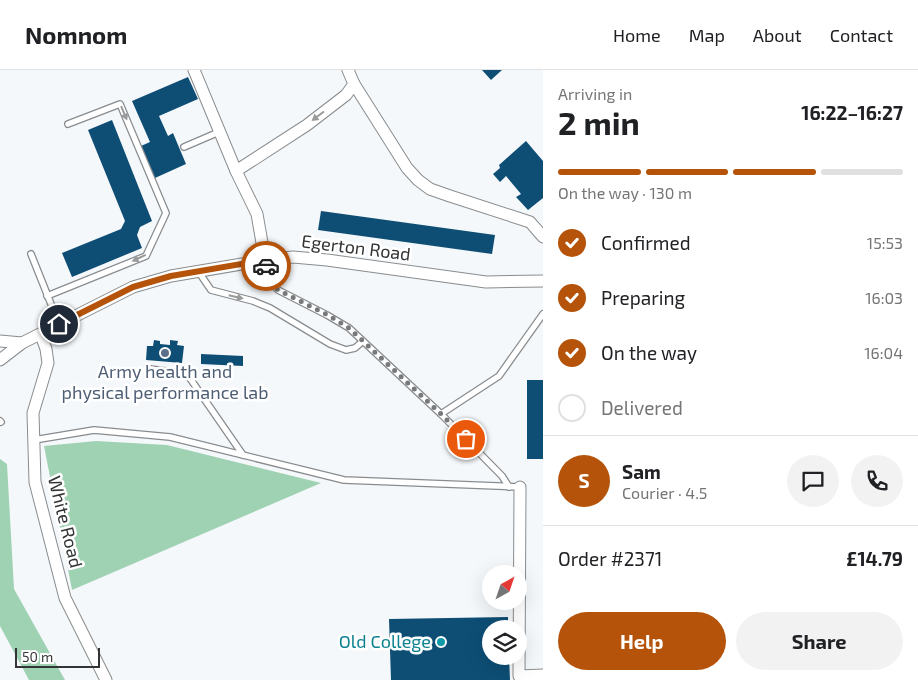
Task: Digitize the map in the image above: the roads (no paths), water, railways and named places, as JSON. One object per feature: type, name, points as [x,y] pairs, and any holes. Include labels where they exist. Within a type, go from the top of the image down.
[{"type":"street","points":[[194,70],[219,132],[257,214],[265,260]]},
{"type":"street","points":[[348,70],[354,84],[407,168],[418,180],[430,189],[530,222],[543,237]]},
{"type":"street","points":[[236,170],[307,125],[346,95],[354,84]]},
{"type":"street","name":"Egerton Road","points":[[0,360],[22,343],[133,287],[171,276],[265,260],[293,257],[328,260],[486,282],[543,281]]},
{"type":"street","name":"White Road","points":[[41,334],[48,363],[33,413],[35,482],[65,598],[106,680]]},
{"type":"street","points":[[0,341],[22,343]]},
{"type":"street","points":[[514,487],[519,676],[543,675]]},
{"type":"lane","points":[[47,296],[146,256],[166,213],[120,104],[68,124]]},
{"type":"lane","points":[[184,147],[219,132]]},
{"type":"lane","points":[[31,254],[59,324]]},
{"type":"lane","points":[[265,260],[269,281],[278,290],[328,315],[349,328],[441,414],[514,487]]},
{"type":"lane","points":[[198,271],[211,290],[220,294],[253,301],[270,308],[330,344],[346,350],[355,348],[363,341]]},
{"type":"lane","points":[[441,414],[499,376],[543,314]]},
{"type":"lane","points":[[150,369],[187,374],[243,455]]},
{"type":"lane","points":[[34,440],[94,430],[170,437],[344,480],[514,487]]},
{"type":"place","name":"Army health and physical performance lab","points":[[165,353]]},
{"type":"place","name":"Old College","points":[[441,642]]}]
